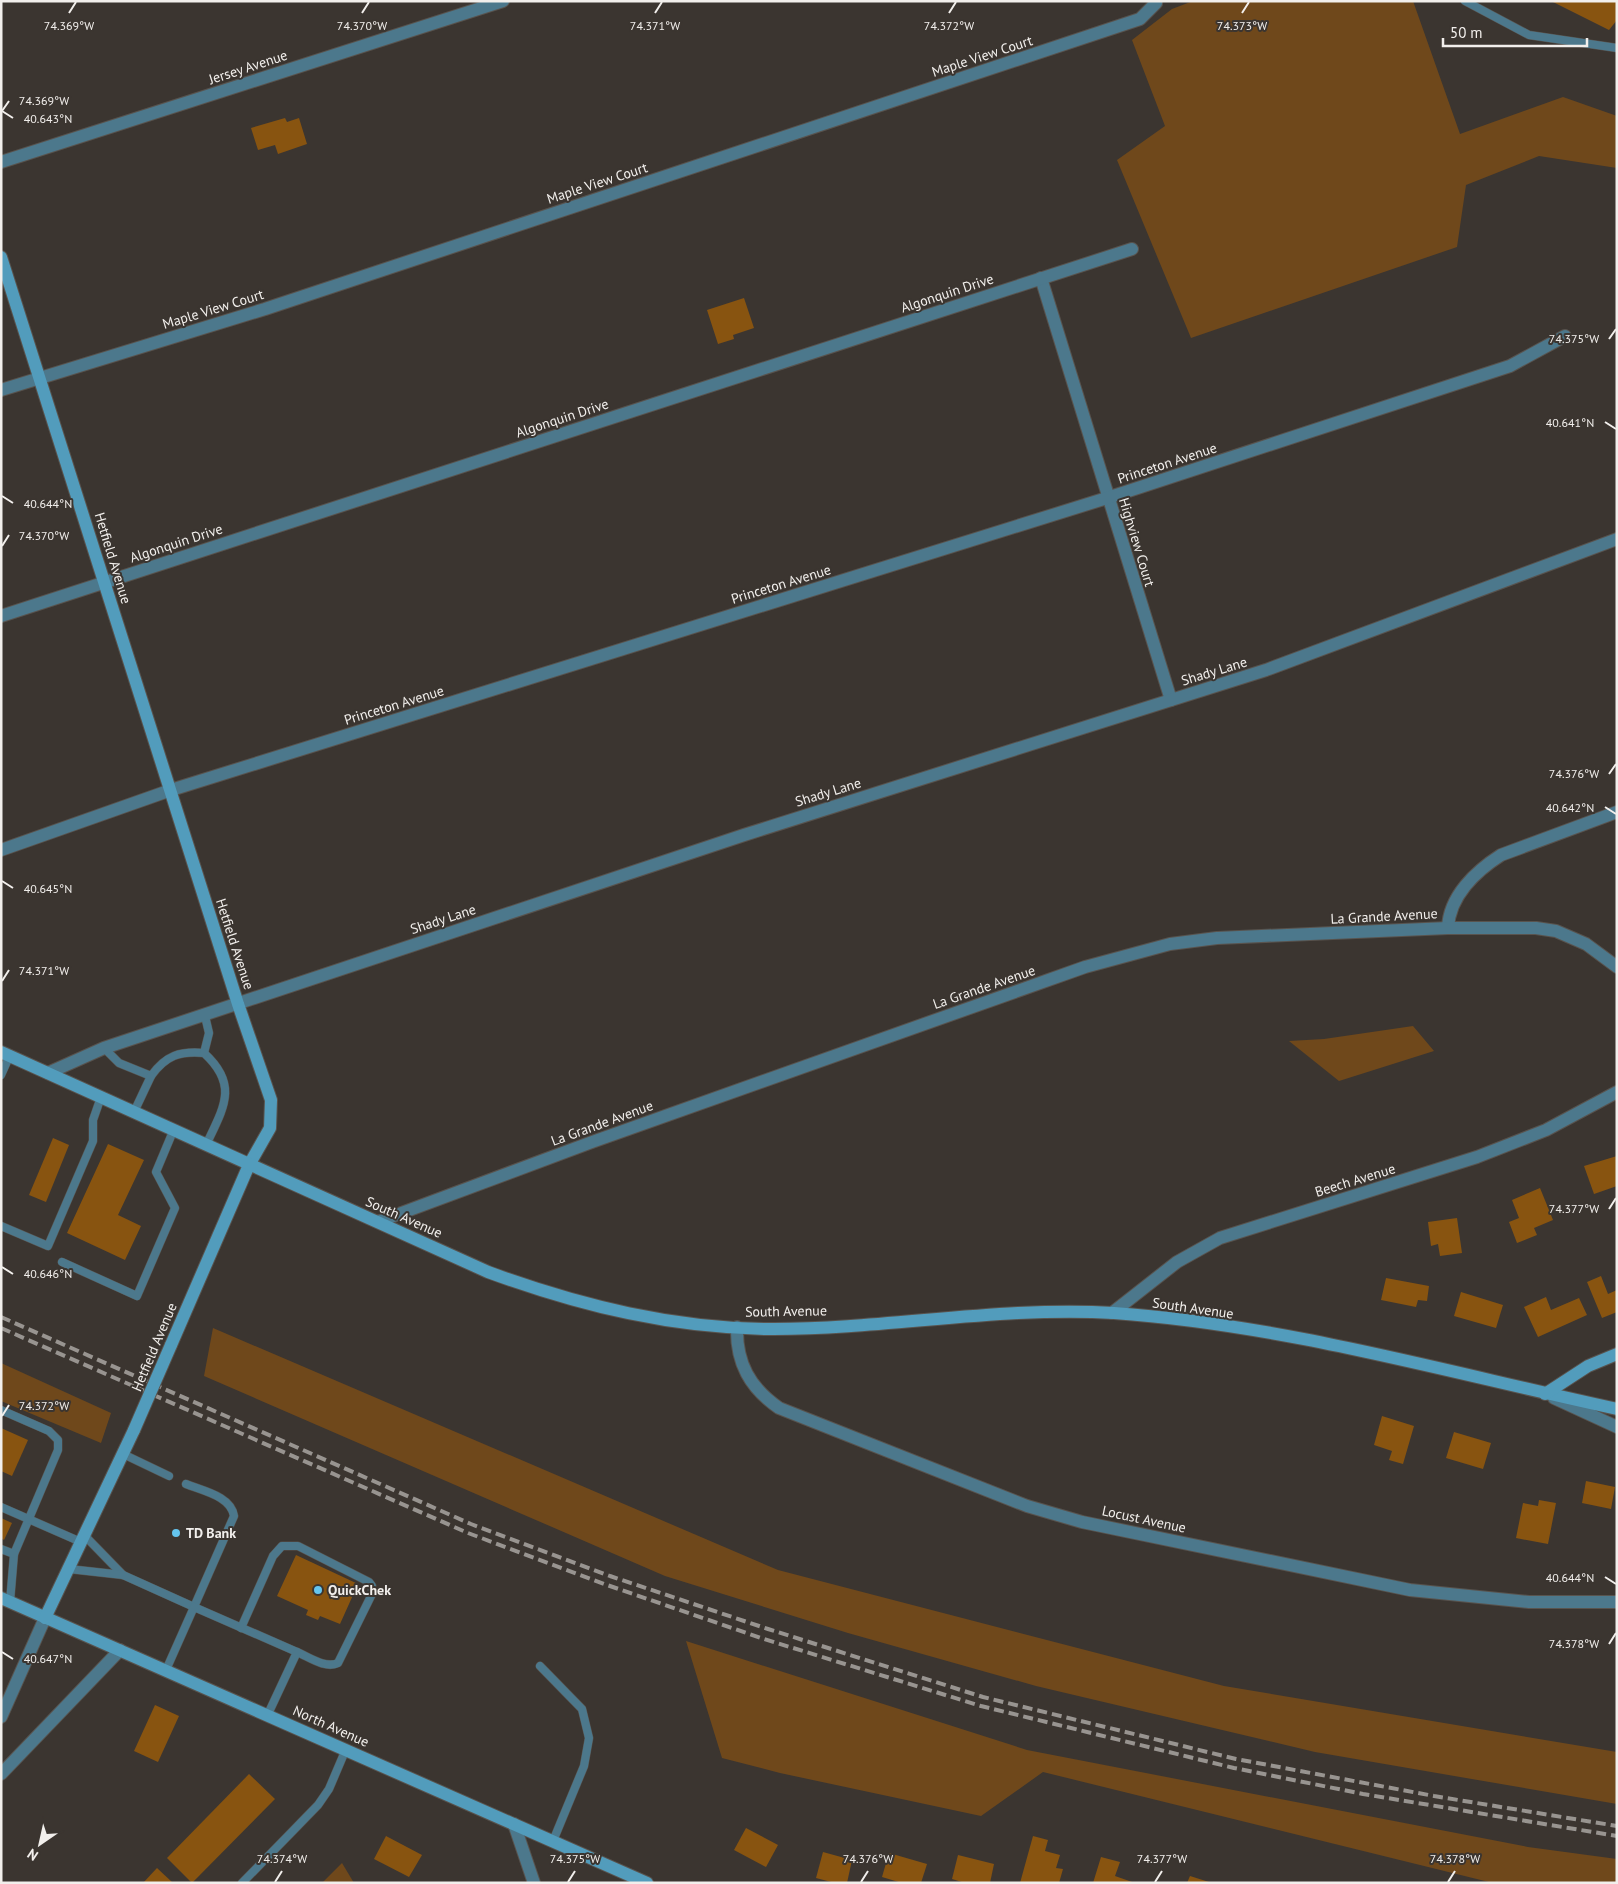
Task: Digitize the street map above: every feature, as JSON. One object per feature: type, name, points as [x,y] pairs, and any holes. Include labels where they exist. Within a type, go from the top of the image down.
[{"type":"main road","name":"Hetfield Avenue","points":[[1,257],[41,377],[238,1004],[271,1100],[270,1128],[250,1166],[123,1454],[45,1618]]},
{"type":"main road","name":"South Avenue","points":[[6,1054],[174,1129],[250,1166],[380,1221],[488,1272],[544,1292],[619,1312],[682,1324],[774,1329],[1047,1312],[1112,1313],[1170,1319],[1327,1342],[1545,1394],[1617,1409]]},
{"type":"main road","points":[[1545,1394],[1588,1366],[1617,1354]]},
{"type":"main road","name":"North Avenue","points":[[6,1600],[268,1714],[647,1883]]},
{"type":"street","name":"Jersey Avenue","points":[[1,162],[503,1]]},
{"type":"street","name":"Maple View Court","points":[[1,390],[265,309],[1140,19],[1156,2]]},
{"type":"street","name":"Algonquin Drive","points":[[1,616],[1132,249]]},
{"type":"street","name":"Highview Court","points":[[1041,278],[1107,498],[1171,700]]},
{"type":"street","name":"Princeton Avenue","points":[[1,850],[171,790],[1107,498],[1510,366],[1565,336]]},
{"type":"street","name":"Shady Lane","points":[[48,1073],[104,1048],[205,1016],[744,835],[1266,670],[1617,539]]},
{"type":"street","points":[[1448,928],[1454,905],[1463,888],[1484,866],[1501,855],[1617,812]]},
{"type":"street","name":"La Grande Avenue","points":[[380,1221],[592,1142],[1085,967],[1127,954],[1170,944],[1217,938],[1448,928],[1536,928],[1556,931],[1586,944],[1617,967]]},
{"type":"street","name":"Beech Avenue","points":[[1112,1313],[1177,1262],[1220,1238],[1477,1157],[1546,1130],[1617,1092]]},
{"type":"street","name":"Locust Avenue","points":[[737,1327],[738,1355],[744,1371],[753,1386],[764,1398],[779,1408],[1027,1506],[1082,1522],[1410,1590],[1529,1602],[1617,1602]]},
{"type":"street","points":[[1545,1394],[1617,1427]]},
{"type":"street","points":[[1,1717],[45,1618]]},
{"type":"street","points":[[1,1774],[120,1650]]},
{"type":"street","points":[[514,1824],[534,1883]]},
{"type":"lane","points":[[1465,1],[1529,35],[1617,48]]},
{"type":"lane","points":[[204,1052],[210,1033],[205,1016]]},
{"type":"lane","points":[[104,1048],[119,1063],[152,1076]]},
{"type":"lane","points":[[134,1112],[152,1076],[170,1056],[187,1052],[204,1052],[218,1066],[226,1087],[221,1115],[206,1144]]},
{"type":"lane","points":[[1,1074],[6,1054]]},
{"type":"lane","points":[[1,1226],[48,1246],[93,1141],[93,1120],[101,1097]]},
{"type":"lane","points":[[62,1262],[137,1296],[175,1208],[156,1172],[174,1129]]},
{"type":"lane","points":[[1,1410],[49,1431],[58,1440],[58,1450],[14,1554],[6,1600]]},
{"type":"lane","points":[[123,1454],[169,1476]]},
{"type":"lane","points":[[166,1670],[234,1516],[233,1508],[227,1502],[186,1484]]},
{"type":"lane","points":[[1,1507],[83,1539],[123,1575],[241,1628],[332,1666],[338,1663],[372,1594],[372,1586],[369,1582],[298,1546],[282,1546],[274,1556],[241,1628]]},
{"type":"lane","points":[[1,1549],[14,1554]]},
{"type":"lane","points":[[69,1569],[123,1575]]},
{"type":"lane","points":[[268,1714],[297,1652]]},
{"type":"lane","points":[[540,1666],[582,1709],[589,1738],[584,1766],[553,1841]]},
{"type":"lane","points":[[242,1883],[318,1805],[329,1789],[346,1749]]},
{"type":"shaded area","points":[[1193,1],[1413,1],[1460,134],[1563,97],[1617,116],[1617,168],[1539,156],[1466,185],[1457,247],[1191,338],[1117,160],[1165,126],[1132,40],[1172,9]]},
{"type":"shaded area","points":[[1413,1026],[1434,1051],[1339,1081],[1289,1041],[1324,1039]]},
{"type":"shaded area","points":[[213,1328],[778,1570],[1224,1686],[1617,1752],[1617,1804],[1315,1752],[1036,1686],[848,1633],[665,1576],[204,1376]]},
{"type":"shaded area","points":[[1,1363],[111,1413],[101,1443],[1,1401]]},
{"type":"shaded area","points":[[686,1641],[1027,1750],[1528,1847],[1617,1859],[1617,1883],[1493,1883],[1043,1772],[981,1816],[780,1773],[722,1758]]},
{"type":"shaded area","points":[[342,1863],[354,1883],[322,1883]]},
{"type":"building","points":[[1551,1],[1617,1],[1617,20],[1609,30]]},
{"type":"building","points":[[285,118],[287,122],[299,118],[307,144],[278,154],[275,145],[258,150],[251,128]]},
{"type":"building","points":[[744,298],[754,328],[733,335],[734,339],[718,344],[707,310]]},
{"type":"building","points":[[53,1138],[69,1145],[46,1202],[29,1195]]},
{"type":"building","points":[[108,1144],[144,1160],[118,1215],[141,1226],[125,1260],[67,1233]]},
{"type":"building","points":[[1617,1156],[1617,1186],[1594,1194],[1584,1166]]},
{"type":"building","points":[[1540,1188],[1553,1220],[1534,1228],[1537,1235],[1517,1243],[1509,1222],[1519,1218],[1512,1200]]},
{"type":"building","points":[[1457,1218],[1462,1253],[1440,1256],[1438,1244],[1431,1246],[1428,1222]]},
{"type":"building","points":[[1601,1276],[1608,1294],[1617,1290],[1617,1312],[1602,1318],[1587,1282]]},
{"type":"building","points":[[1386,1278],[1429,1286],[1427,1301],[1418,1300],[1416,1307],[1381,1300]]},
{"type":"building","points":[[1461,1292],[1503,1305],[1496,1328],[1454,1316]]},
{"type":"building","points":[[1546,1297],[1551,1310],[1579,1298],[1587,1315],[1538,1337],[1524,1307]]},
{"type":"building","points":[[1382,1416],[1414,1426],[1403,1464],[1389,1460],[1392,1451],[1374,1445]]},
{"type":"building","points":[[1,1428],[28,1440],[12,1476],[1,1471]]},
{"type":"building","points":[[1454,1432],[1491,1443],[1483,1469],[1446,1458]]},
{"type":"building","points":[[1586,1481],[1615,1487],[1611,1509],[1582,1503]]},
{"type":"building","points":[[1539,1500],[1556,1503],[1548,1544],[1516,1538],[1523,1503],[1538,1506]]},
{"type":"building","points":[[1,1518],[12,1523],[4,1540],[1,1538]]},
{"type":"building","name":"QuickChek","points":[[296,1555],[358,1584],[340,1624],[320,1616],[318,1620],[306,1615],[308,1610],[277,1596]]},
{"type":"building","points":[[155,1705],[179,1716],[158,1762],[134,1751]]},
{"type":"building","points":[[249,1774],[275,1799],[192,1883],[167,1858]]},
{"type":"building","points":[[746,1828],[778,1845],[766,1867],[734,1850]]},
{"type":"building","points":[[386,1836],[422,1855],[409,1877],[374,1859]]},
{"type":"building","points":[[1033,1836],[1048,1840],[1045,1851],[1060,1855],[1056,1868],[1063,1869],[1059,1883],[1020,1883]]},
{"type":"building","points":[[823,1852],[852,1860],[847,1883],[835,1883],[816,1878]]},
{"type":"building","points":[[889,1853],[927,1864],[921,1883],[902,1883],[882,1877]]},
{"type":"building","points":[[958,1855],[994,1864],[990,1883],[965,1883],[952,1879]]},
{"type":"building","points":[[1101,1857],[1120,1862],[1115,1876],[1135,1883],[1093,1883]]},
{"type":"building","points":[[157,1868],[173,1883],[143,1883]]},
{"type":"building","points":[[1190,1876],[1209,1882],[1209,1883],[1187,1883]]},
{"type":"railway","points":[[1,1317],[471,1524],[610,1576],[768,1629],[983,1697],[1236,1759],[1434,1796],[1617,1826]]},
{"type":"railway","points":[[1,1328],[468,1533],[607,1585],[764,1639],[981,1706],[1234,1768],[1363,1794],[1617,1836]]},
{"type":"place","name":"TD Bank","points":[[176,1533]]},
{"type":"place","name":"QuickChek","points":[[318,1590]]}]
